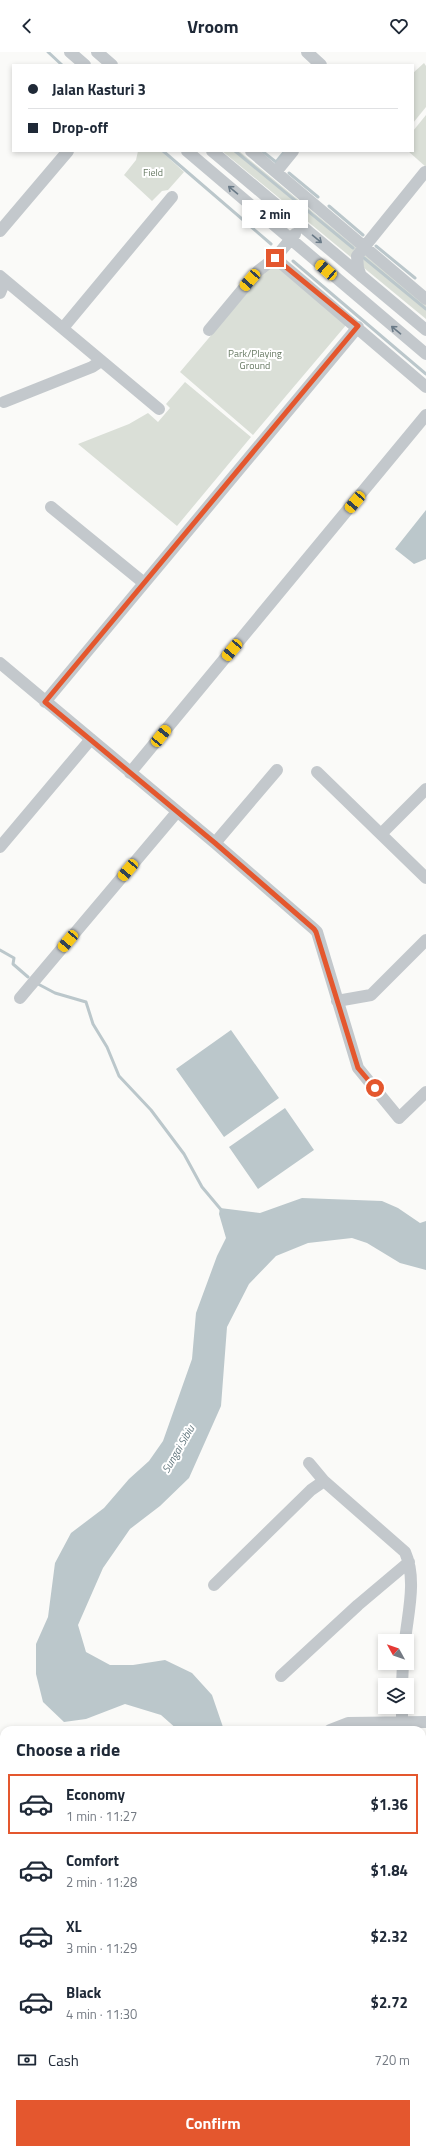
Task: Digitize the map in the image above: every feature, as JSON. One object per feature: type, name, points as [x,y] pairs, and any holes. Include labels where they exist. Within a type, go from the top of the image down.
[{"type":"street","points":[[70,52],[84,64]]},
{"type":"street","points":[[97,52],[111,64]]},
{"type":"street","points":[[307,52],[320,64]]},
{"type":"street","points":[[0,231],[67,152]]},
{"type":"street","points":[[187,152],[426,354]]},
{"type":"street","points":[[213,152],[426,330]]},
{"type":"street","points":[[252,152],[426,298]]},
{"type":"street","points":[[276,172],[292,152]]},
{"type":"street","points":[[361,276],[357,256],[425,172]]},
{"type":"street","points":[[63,328],[172,197]]},
{"type":"street","points":[[209,330],[258,271],[275,258],[302,226]]},
{"type":"street","points":[[275,258],[358,326],[426,387]]},
{"type":"street","points":[[2,279],[159,409]]},
{"type":"street","points":[[0,292],[2,279]]},
{"type":"street","points":[[45,702],[358,326]]},
{"type":"street","points":[[4,402],[92,367],[101,361]]},
{"type":"street","points":[[130,773],[426,415]]},
{"type":"street","points":[[51,507],[144,583]]},
{"type":"street","points":[[1,667],[215,843],[316,932],[358,1068],[399,1118],[426,1092]]},
{"type":"street","points":[[0,847],[91,740]]},
{"type":"street","points":[[215,843],[277,770]]},
{"type":"street","points":[[317,772],[426,878]]},
{"type":"street","points":[[381,834],[426,789]]},
{"type":"street","points":[[20,998],[177,812]]},
{"type":"street","points":[[337,1001],[371,995],[426,940]]},
{"type":"street","points":[[309,1463],[324,1481],[405,1552],[409,1562],[411,1576],[406,1634]]},
{"type":"street","points":[[214,1585],[311,1490],[324,1481]]},
{"type":"street","points":[[281,1676],[358,1605],[409,1562]]},
{"type":"street","points":[[402,1714],[402,1726]]},
{"type":"street","points":[[342,1726],[348,1724],[402,1726],[426,1722]]},
{"type":"green space","points":[[424,63],[426,66],[426,107],[414,122],[414,72]]},
{"type":"green space","points":[[426,115],[426,167],[409,152],[414,152],[414,130]]},
{"type":"green space","name":"Field","points":[[138,152],[162,152],[184,172],[168,190],[162,191],[152,201],[124,175],[136,160]]},
{"type":"green space","points":[[223,152],[240,152],[426,305],[426,319]]},
{"type":"green space","name":"Park/Playing Ground","points":[[274,261],[347,324],[253,435],[180,372]]},
{"type":"green space","points":[[185,382],[251,437],[177,526],[78,444],[129,424],[148,413],[158,422],[170,408],[166,404]]},
{"type":"water","points":[[426,510],[426,559],[414,564],[395,549]]},
{"type":"water","points":[[231,1030],[279,1098],[224,1137],[176,1069]]},
{"type":"water","points":[[285,1108],[314,1150],[258,1189],[229,1147]]},
{"type":"water","name":"Sungai Sibiu","points":[[302,1198],[382,1201],[398,1208],[420,1223],[426,1221],[426,1270],[400,1263],[367,1243],[352,1238],[308,1243],[276,1256],[249,1284],[227,1327],[221,1406],[189,1478],[160,1506],[130,1529],[103,1568],[78,1625],[86,1652],[110,1665],[133,1665],[165,1660],[192,1673],[212,1695],[223,1726],[173,1726],[161,1715],[125,1704],[86,1719],[64,1722],[43,1702],[36,1674],[36,1644],[48,1617],[55,1563],[71,1533],[104,1508],[129,1479],[149,1461],[163,1441],[192,1359],[196,1313],[217,1256],[226,1238],[219,1214],[220,1208],[260,1213]]},
{"type":"waterway","points":[[48,52],[61,64]]},
{"type":"waterway","points":[[164,152],[271,244]]},
{"type":"waterway","points":[[236,152],[353,248]]},
{"type":"waterway","points":[[263,152],[276,162],[284,152]]},
{"type":"waterway","points":[[289,173],[318,197]]},
{"type":"waterway","points":[[329,206],[363,235]]},
{"type":"waterway","points":[[376,246],[415,278]]},
{"type":"waterway","points":[[364,258],[426,309]]},
{"type":"waterway","points":[[293,261],[426,374]]},
{"type":"waterway","points":[[0,950],[14,958],[13,964],[28,977]]},
{"type":"waterway","points":[[38,984],[55,993],[86,1002],[93,1024],[107,1047],[119,1076],[151,1110],[184,1154],[202,1187],[223,1212]]},
{"type":"route","points":[[275,258],[358,326],[45,702],[215,843],[314,929],[358,1068],[375,1088]]}]
